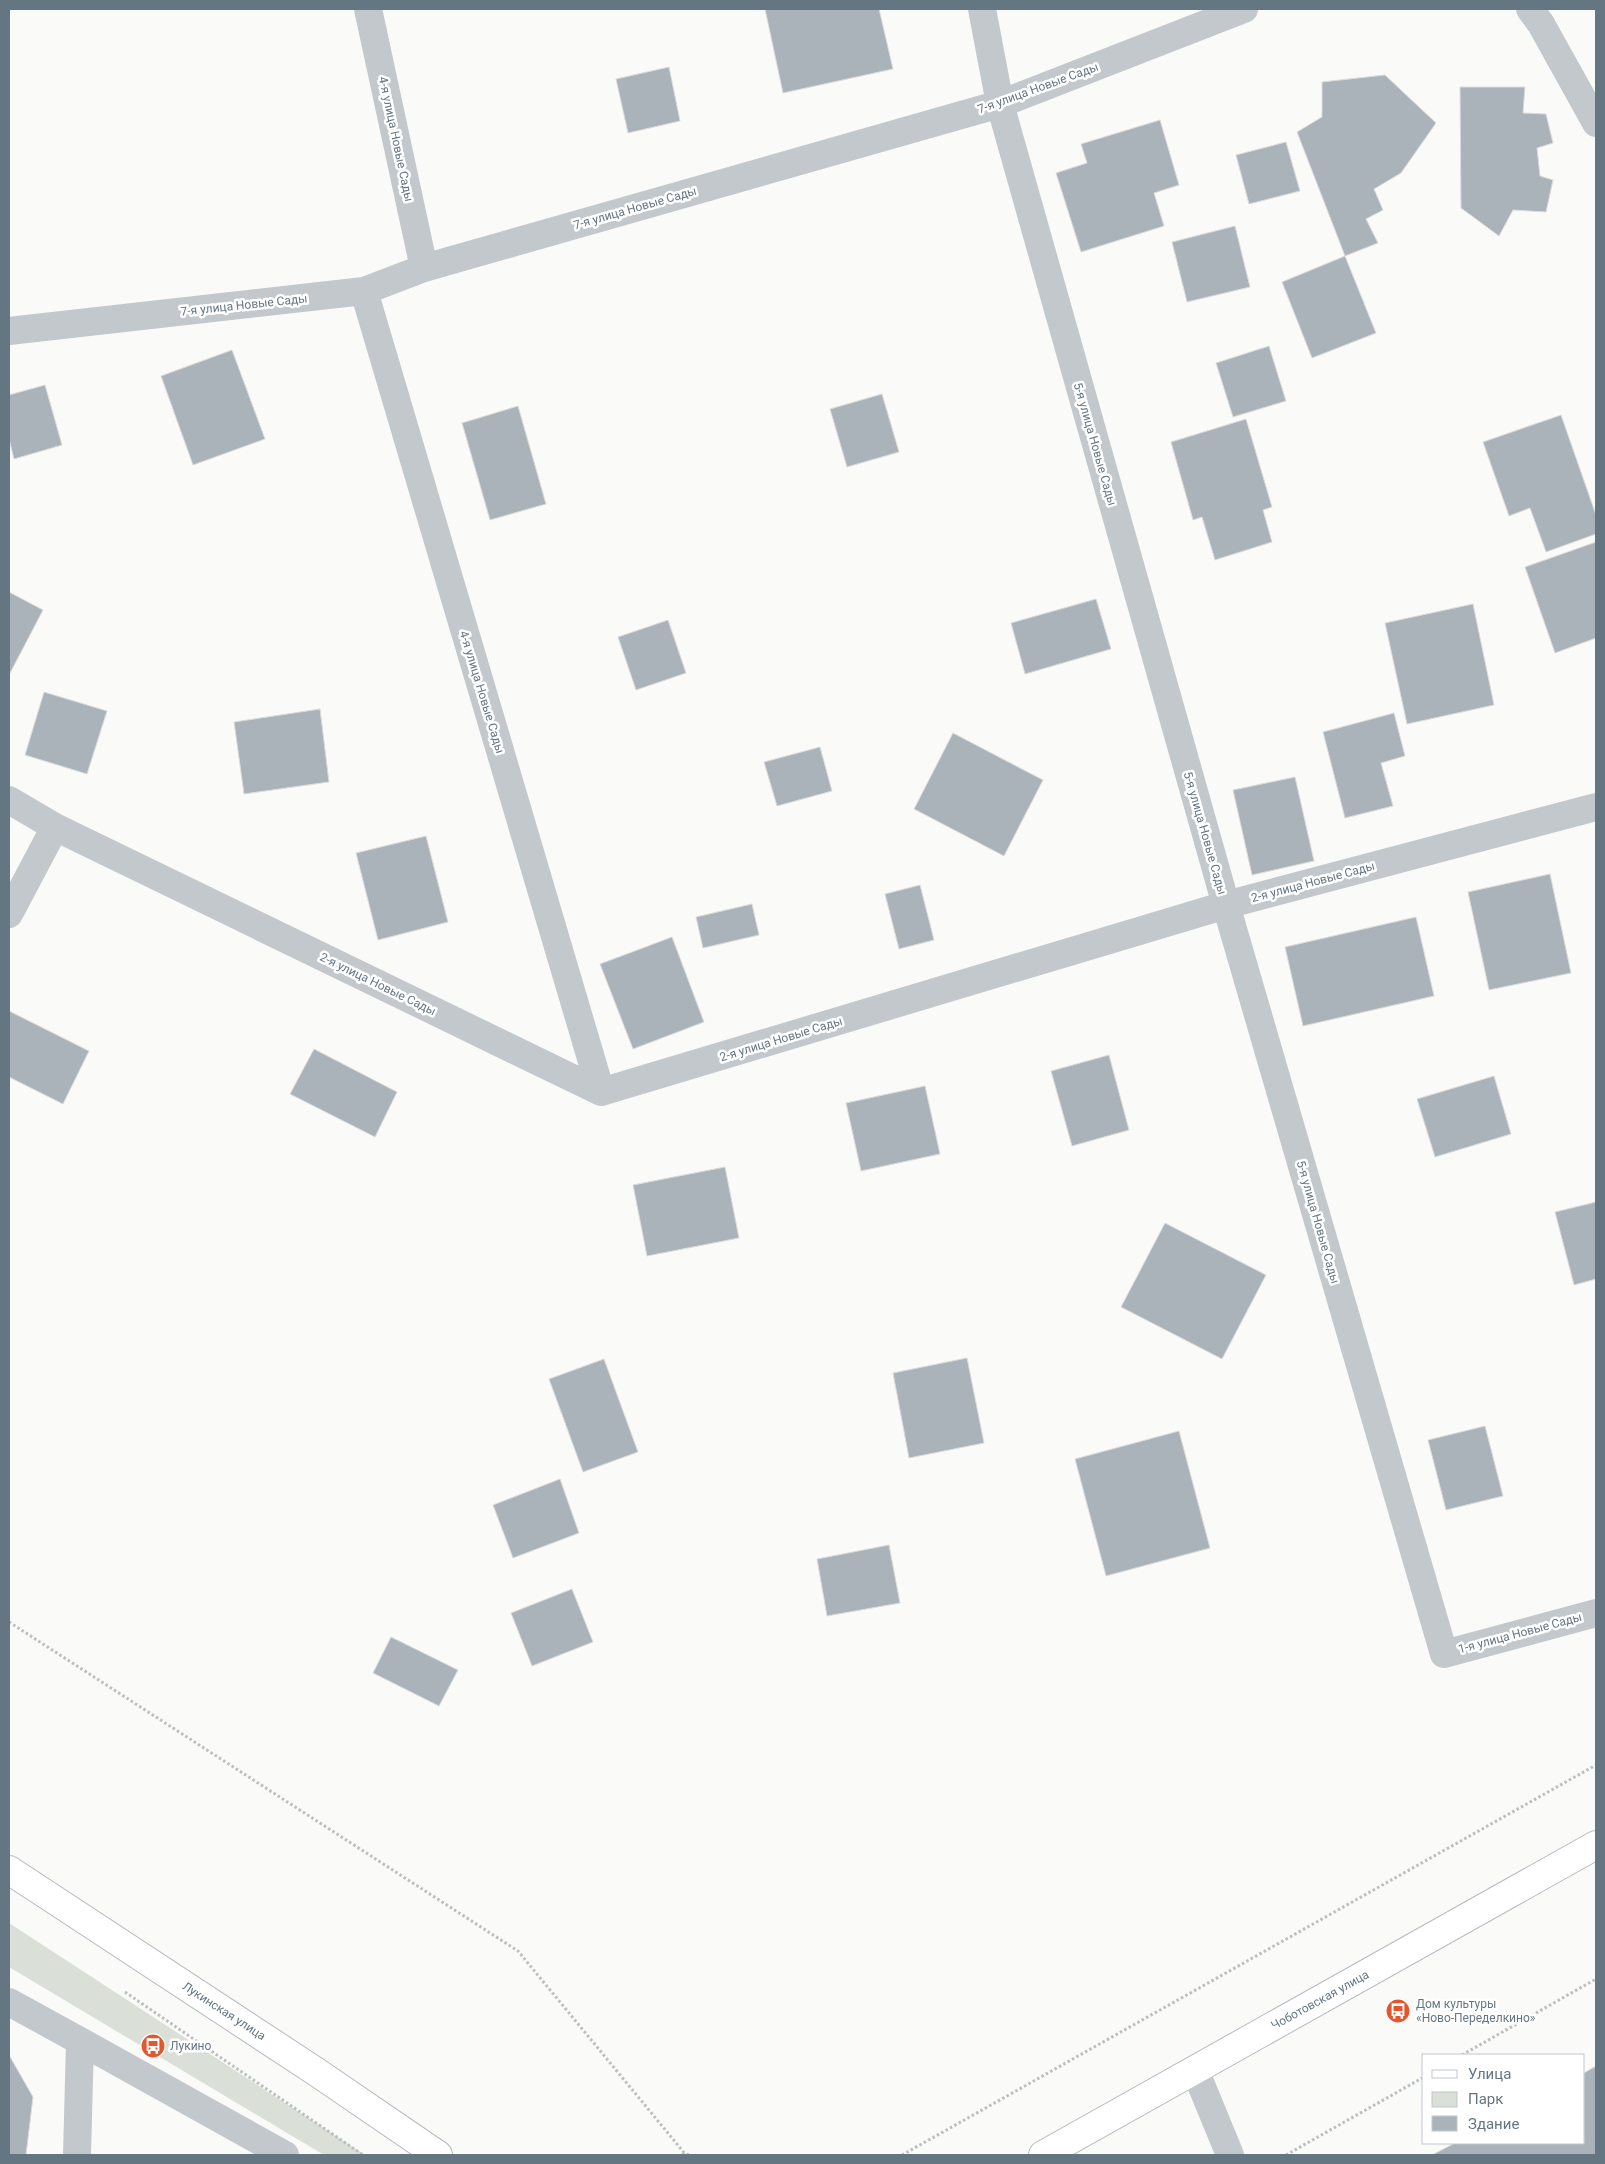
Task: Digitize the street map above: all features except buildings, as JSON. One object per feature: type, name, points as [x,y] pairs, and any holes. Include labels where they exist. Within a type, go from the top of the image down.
[{"type":"main road","name":"Чоботовская улица","points":[[1043,2155],[1596,1845]]},
{"type":"main road","name":"Лукинская улица","points":[[9,1870],[307,2066],[438,2155]]},
{"type":"street","name":"4-я улица Новые Сады","points":[[368,9],[424,268]]},
{"type":"street","name":"5-я улица Новые Сады","points":[[982,9],[1000,104],[1226,905],[1444,1654]]},
{"type":"street","name":"7-я улица Новые Сады","points":[[9,331],[364,291],[424,268],[1000,104],[1244,9]]},
{"type":"street","points":[[1530,9],[1541,24],[1596,123]]},
{"type":"street","name":"4-я улица Новые Сады","points":[[364,291],[601,1092]]},
{"type":"street","name":"2-я улица Новые Сады","points":[[9,800],[55,827],[601,1092],[1226,905],[1596,807]]},
{"type":"street","points":[[9,914],[55,827]]},
{"type":"street","name":"1-я улица Новые Сады","points":[[1444,1654],[1596,1612]]},
{"type":"street","points":[[9,2002],[285,2155]]},
{"type":"street","points":[[77,2155],[80,2041]]},
{"type":"street","points":[[1195,2070],[1230,2155]]},
{"type":"path","points":[[9,1622],[518,1951],[686,2155]]},
{"type":"path","points":[[902,2155],[1596,1765]]},
{"type":"path","points":[[1464,2054],[1596,1979]]},
{"type":"path","points":[[122,1990],[363,2155]]},
{"type":"path","points":[[1286,2155],[1422,2078]]},
{"type":"green space","points":[[9,1923],[365,2155],[324,2155],[9,1967]]},
{"type":"place","name":"Дом культуры «Ново-Переделкино»","points":[[1398,2011]]},
{"type":"place","name":"Лукино","points":[[153,2046]]}]
